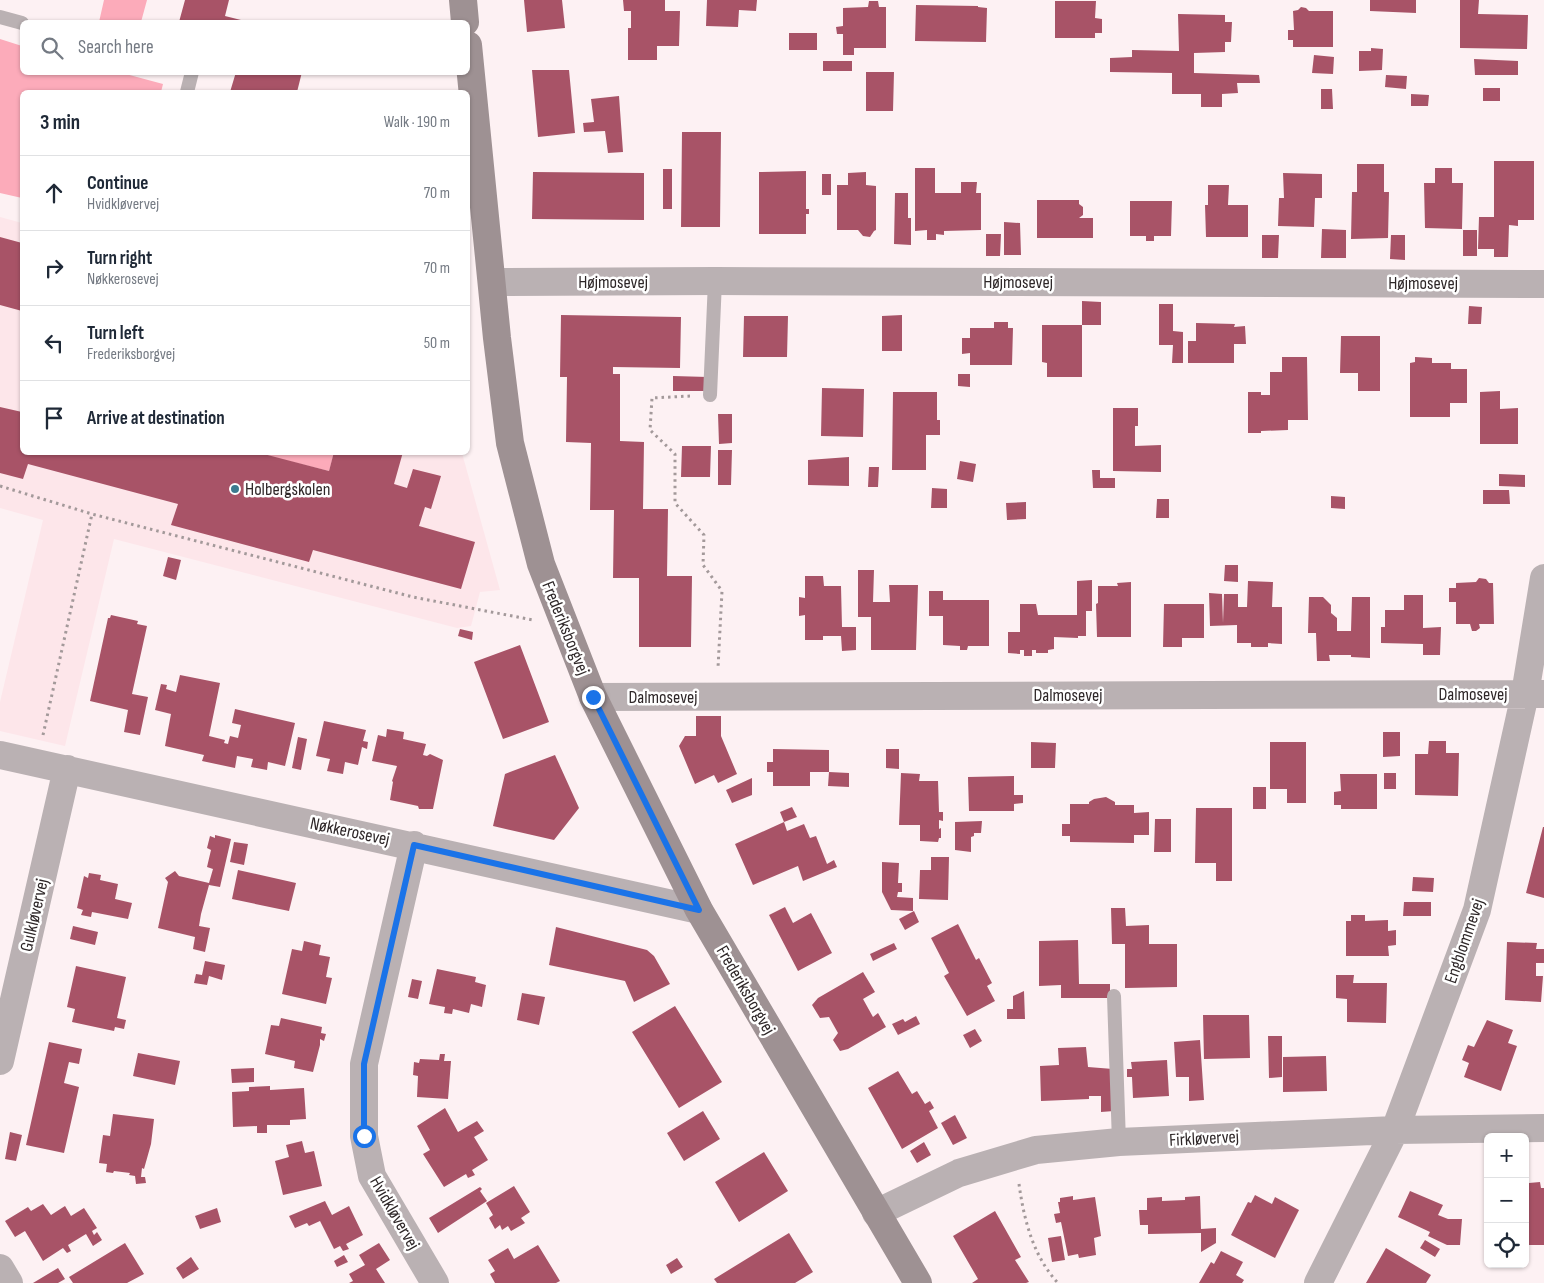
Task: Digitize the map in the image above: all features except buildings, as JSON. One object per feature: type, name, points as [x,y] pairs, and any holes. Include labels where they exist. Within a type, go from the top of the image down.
[{"type":"street","points":[[463,0],[465,20]]},
{"type":"street","name":"Frederiksborgvej","points":[[469,75],[470,90]]},
{"type":"street","name":"Frederiksborgvej","points":[[470,90],[472,137],[492,282],[510,443],[540,564],[593,697],[699,910],[918,1283]]},
{"type":"street","name":"Højmosevej","points":[[492,282],[1544,284]]},
{"type":"street","name":"Engblommevej","points":[[1318,1283],[1395,1130],[1476,910],[1534,694],[1544,578]]},
{"type":"street","name":"Dalmosevej","points":[[593,697],[1534,694]]},
{"type":"street","name":"Nøkkerosevej","points":[[0,755],[414,845],[699,910]]},
{"type":"street","name":"Gulkløvervej","points":[[0,1061],[67,769]]},
{"type":"street","name":"Hvidkløvervej","points":[[414,845],[364,1064],[364,1136],[372,1176],[435,1283]]},
{"type":"street","name":"Firkløvervej","points":[[876,1214],[959,1173],[1036,1150],[1119,1142],[1395,1130],[1544,1128]]},
{"type":"street","points":[[0,1268],[9,1283]]},
{"type":"lane","points":[[0,17],[20,22]]},
{"type":"lane","points":[[188,90],[191,75]]},
{"type":"lane","points":[[710,395],[715,281]]},
{"type":"lane","points":[[1114,996],[1119,1142]]},
{"type":"path","points":[[710,395],[652,398],[650,430],[675,454],[675,502],[704,535],[703,565],[722,591],[716,696]]},
{"type":"path","points":[[0,486],[92,514],[412,597],[565,626]]},
{"type":"path","points":[[37,763],[92,514]]},
{"type":"path","points":[[1016,1156],[1028,1231],[1046,1270],[1058,1283]]},
{"type":"shaded area","points":[[104,0],[147,0],[142,20],[99,20]]},
{"type":"shaded area","points":[[0,39],[20,45],[20,75],[129,75],[163,84],[162,90],[20,90],[20,198],[0,193]]},
{"type":"shaded area","name":"Holbergskolen","points":[[0,217],[20,222],[20,455],[463,455],[500,590],[480,592],[471,626],[457,628],[114,539],[65,746],[0,731],[0,702],[43,520],[0,508]]},
{"type":"shaded area","points":[[264,455],[333,455],[329,471]]},
{"type":"place","name":"Holbergskolen","points":[[235,489]]},
{"type":"route","points":[[364,1136],[364,1064],[414,845],[699,910],[593,697]]}]
